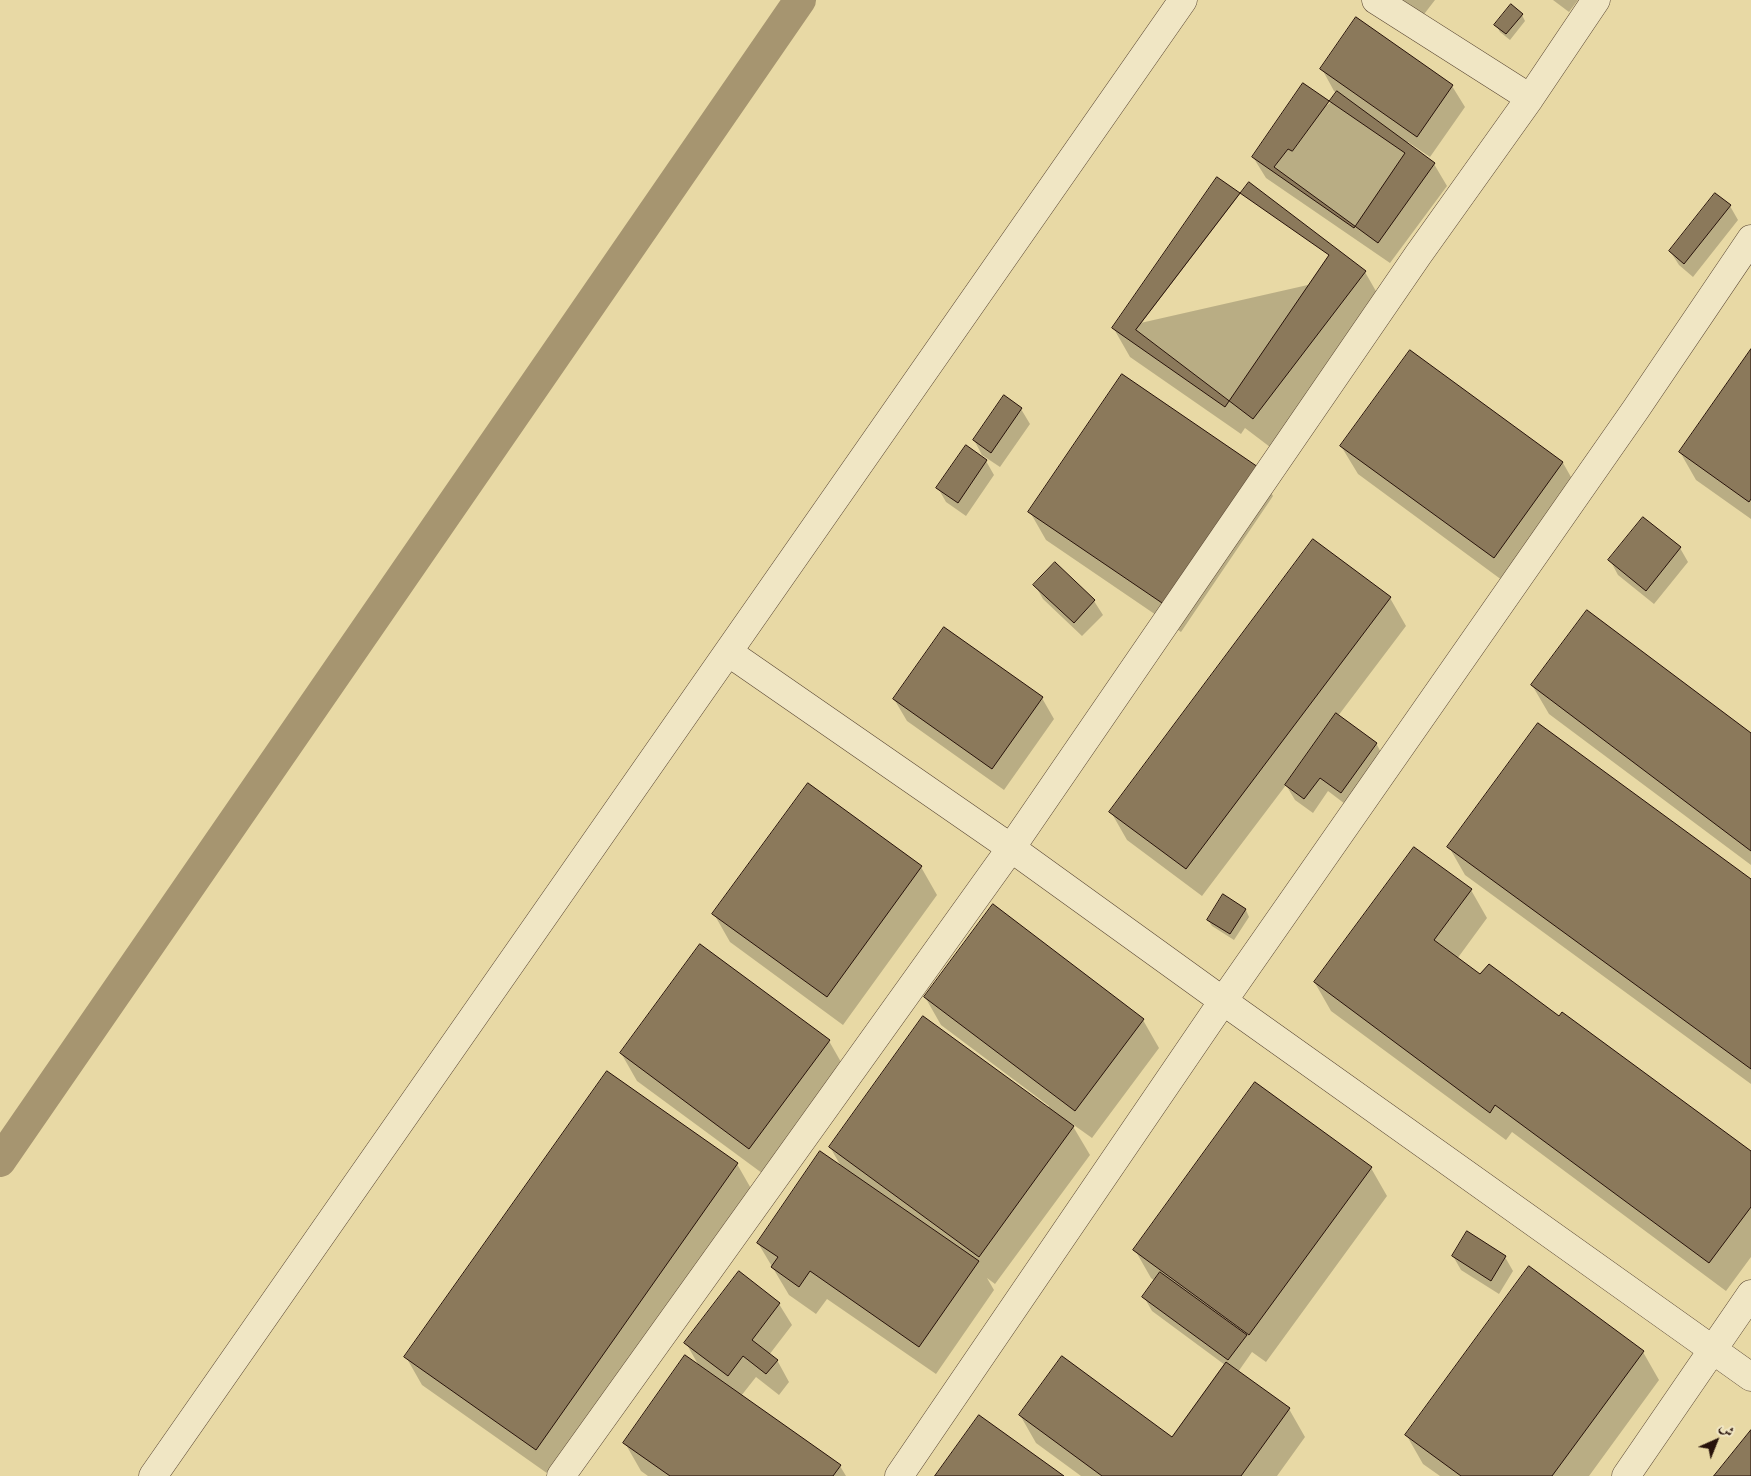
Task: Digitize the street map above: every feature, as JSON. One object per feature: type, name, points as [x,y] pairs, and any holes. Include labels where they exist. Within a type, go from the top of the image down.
[{"type":"street","points":[[153,1476],[1183,0]]},
{"type":"street","points":[[1376,0],[1530,98]]},
{"type":"street","points":[[561,1476],[1011,848],[1596,0]]},
{"type":"street","points":[[899,1476],[1223,1001],[1630,417],[1751,239]]},
{"type":"street","points":[[728,652],[1011,848],[1751,1377]]},
{"type":"street","points":[[1626,1476],[1751,1294]]},
{"type":"building","points":[[1511,4],[1523,14],[1506,34],[1494,25]]},
{"type":"building","points":[[1356,17],[1453,85],[1417,137],[1320,69]]},
{"type":"building","points":[[1303,83],[1405,153],[1354,228],[1252,157]]},
{"type":"building","points":[[1337,91],[1435,163],[1378,243],[1274,167],[1288,149],[1292,151]]},
{"type":"building","points":[[1217,177],[1329,255],[1225,407],[1112,328]]},
{"type":"building","points":[[1249,182],[1366,271],[1253,419],[1136,330]]},
{"type":"building","points":[[1715,193],[1731,205],[1684,264],[1669,251]]},
{"type":"building","points":[[1751,349],[1751,499],[1749,502],[1679,452]]},
{"type":"building","points":[[1410,350],[1563,462],[1494,558],[1340,446]]},
{"type":"building","points":[[1122,374],[1258,467],[1165,605],[1028,512]]},
{"type":"building","points":[[1004,395],[1022,408],[991,453],[973,440]]},
{"type":"building","points":[[966,445],[987,460],[958,503],[936,488]]},
{"type":"building","points":[[1643,517],[1681,547],[1646,591],[1608,560]]},
{"type":"building","points":[[1313,539],[1391,597],[1186,869],[1109,812]]},
{"type":"building","points":[[1055,562],[1095,600],[1074,623],[1033,585]]},
{"type":"building","points":[[1587,610],[1751,733],[1751,851],[1531,685]]},
{"type":"building","points":[[944,627],[1043,697],[992,769],[893,699]]},
{"type":"building","points":[[1336,713],[1377,743],[1341,793],[1320,778],[1304,799],[1285,785]]},
{"type":"building","points":[[1538,723],[1751,879],[1751,1069],[1447,847]]},
{"type":"building","points":[[808,783],[922,866],[827,997],[712,914]]},
{"type":"building","points":[[1414,847],[1472,889],[1434,940],[1480,974],[1489,964],[1559,1016],[1562,1012],[1751,1151],[1751,1207],[1709,1263],[1495,1105],[1490,1113],[1314,982]]},
{"type":"building","points":[[1223,894],[1246,909],[1230,934],[1207,920]]},
{"type":"building","points":[[993,904],[1144,1019],[1075,1111],[924,997]]},
{"type":"building","points":[[700,944],[830,1040],[749,1149],[620,1053]]},
{"type":"building","points":[[923,1016],[1074,1126],[979,1257],[829,1147]]},
{"type":"building","points":[[607,1071],[738,1163],[536,1450],[404,1357]]},
{"type":"building","points":[[1255,1082],[1372,1167],[1249,1335],[1133,1250]]},
{"type":"building","points":[[820,1151],[979,1261],[919,1347],[810,1271],[799,1287],[771,1267],[778,1257],[757,1243]]},
{"type":"building","points":[[1467,1231],[1506,1256],[1491,1281],[1452,1256]]},
{"type":"building","points":[[1529,1266],[1644,1351],[1552,1476],[1461,1476],[1405,1435]]},
{"type":"building","points":[[739,1271],[780,1303],[752,1340],[778,1360],[766,1374],[743,1356],[728,1376],[684,1343]]},
{"type":"building","points":[[1160,1272],[1247,1335],[1228,1360],[1142,1297]]},
{"type":"building","points":[[685,1355],[841,1465],[833,1476],[670,1476],[623,1443]]},
{"type":"building","points":[[1062,1356],[1172,1437],[1226,1362],[1290,1408],[1241,1476],[1102,1476],[1019,1415]]},
{"type":"building","points":[[979,1415],[1064,1476],[935,1476]]},
{"type":"building","points":[[1751,1430],[1751,1476],[1714,1476]]},
{"type":"waterway","points":[[0,1161],[800,0]]}]
